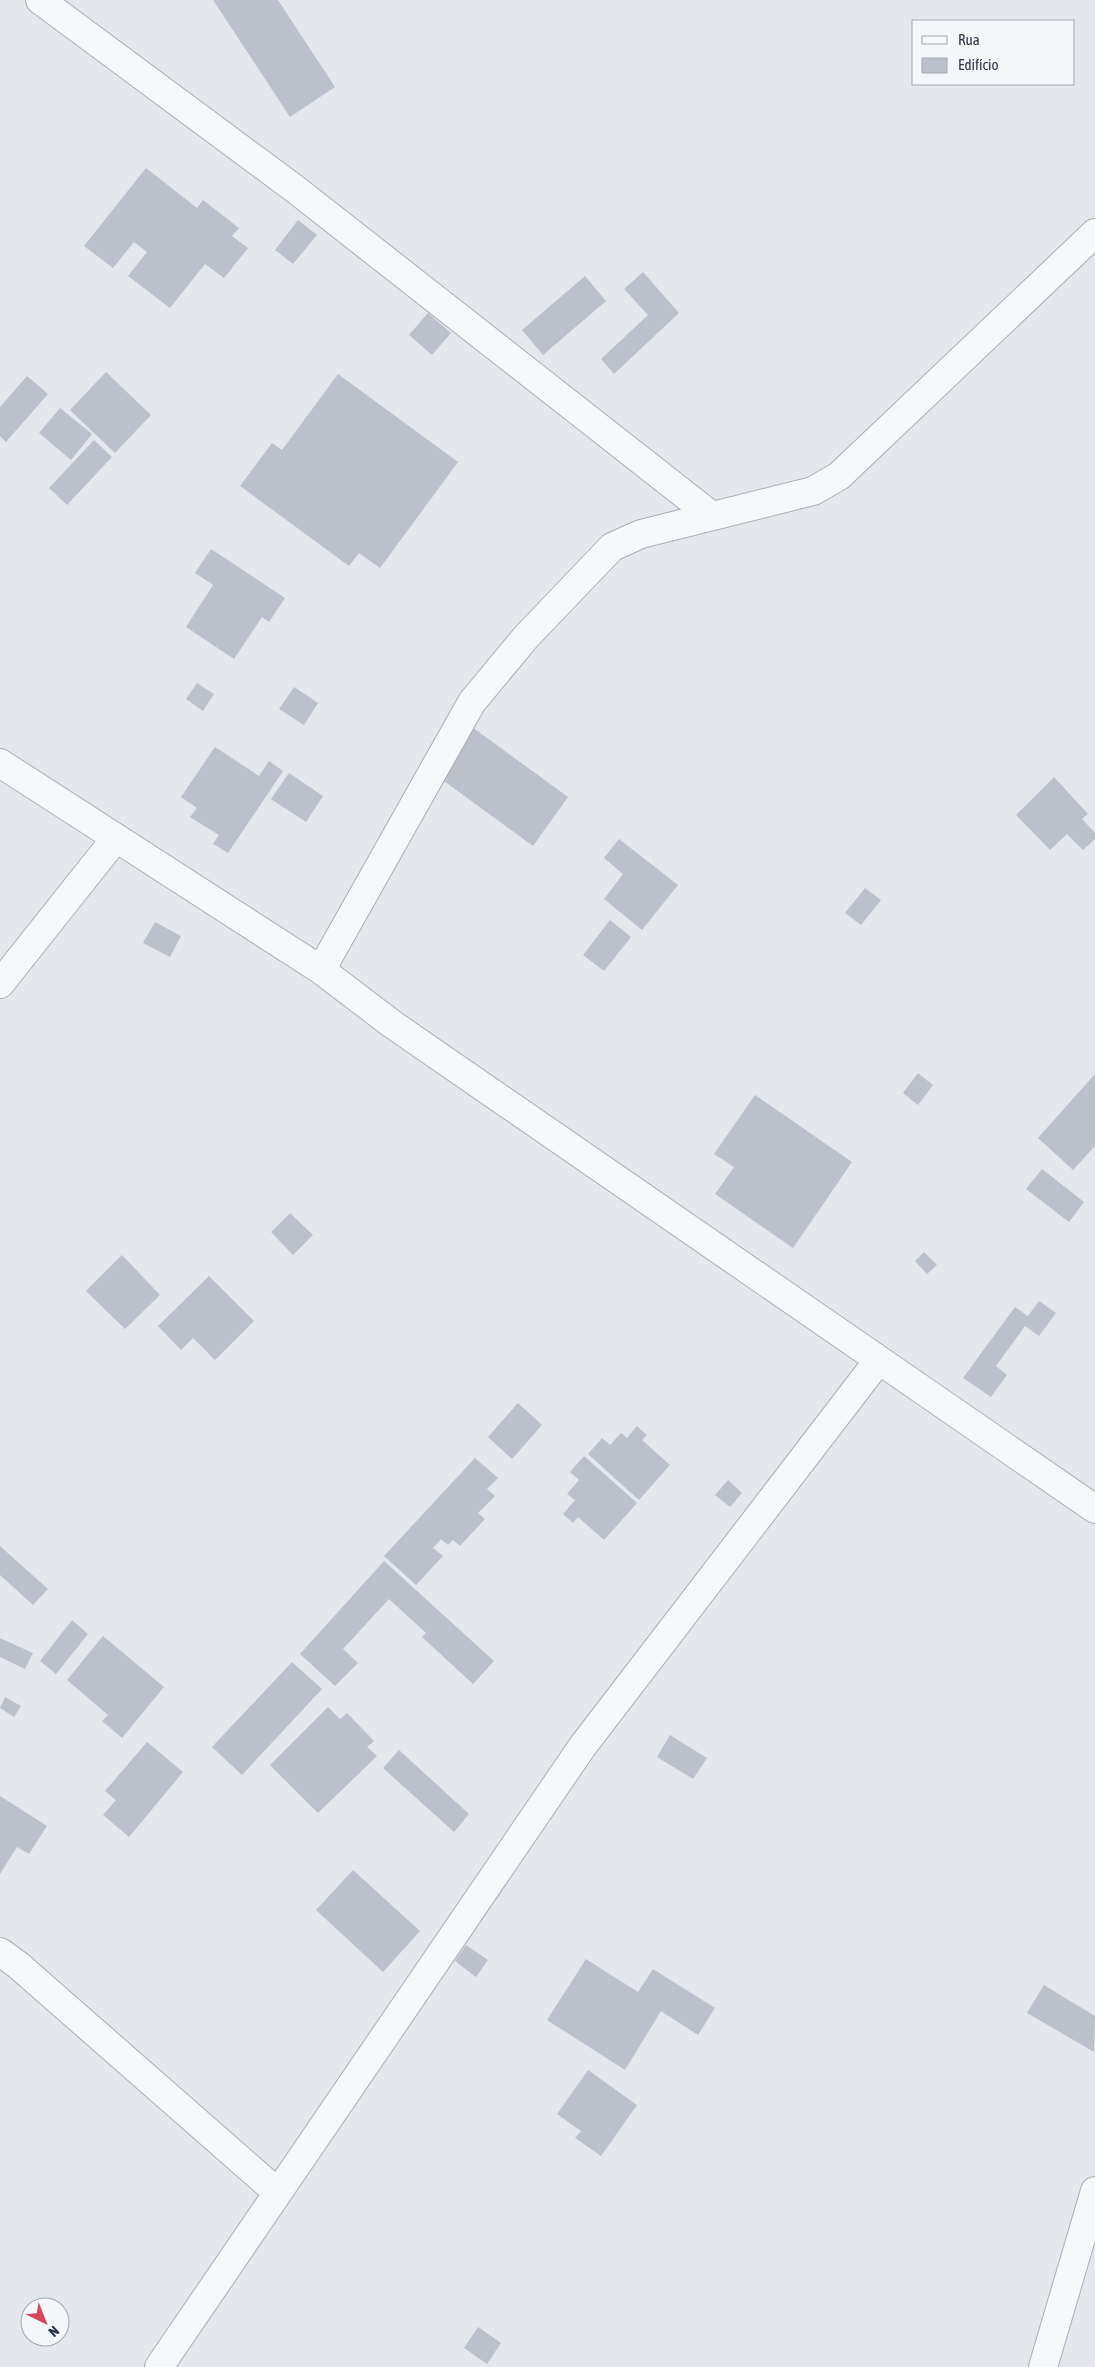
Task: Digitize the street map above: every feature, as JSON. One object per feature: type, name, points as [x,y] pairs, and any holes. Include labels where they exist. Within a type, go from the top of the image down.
[{"type":"street","points":[[40,0],[296,189],[712,516]]},
{"type":"street","points":[[321,970],[472,702],[526,637],[612,548],[641,534],[813,491],[839,476],[1095,233]]},
{"type":"street","points":[[0,763],[321,970],[392,1024],[1095,1509]]},
{"type":"street","points":[[0,984],[116,838]]},
{"type":"street","points":[[159,2367],[582,1747],[878,1361]]},
{"type":"street","points":[[0,1952],[18,1965],[277,2192]]},
{"type":"street","points":[[1043,2367],[1095,2191]]},
{"type":"building","points":[[213,0],[278,0],[335,87],[290,117]]},
{"type":"building","points":[[146,168],[197,208],[203,200],[239,228],[232,236],[248,248],[224,278],[205,264],[170,308],[128,276],[147,252],[134,242],[113,268],[84,246]]},
{"type":"building","points":[[298,220],[317,235],[293,264],[275,250]]},
{"type":"building","points":[[643,272],[679,313],[614,374],[601,359],[648,315],[624,289]]},
{"type":"building","points":[[585,276],[606,301],[543,355],[522,330]]},
{"type":"building","points":[[428,313],[451,333],[432,355],[409,335]]},
{"type":"building","points":[[106,372],[151,415],[115,453],[70,410]]},
{"type":"building","points":[[338,374],[458,462],[380,568],[359,553],[349,566],[240,486],[272,443],[282,450]]},
{"type":"building","points":[[27,376],[48,394],[6,442],[0,436],[0,407]]},
{"type":"building","points":[[60,408],[92,434],[71,460],[39,433]]},
{"type":"building","points":[[94,440],[112,457],[67,505],[49,488]]},
{"type":"building","points":[[211,549],[285,598],[269,622],[262,617],[234,659],[186,627],[213,585],[195,573]]},
{"type":"building","points":[[197,683],[214,694],[203,711],[186,699]]},
{"type":"building","points":[[294,687],[318,703],[304,725],[279,709]]},
{"type":"building","points":[[472,727],[568,797],[533,846],[437,776]]},
{"type":"building","points":[[215,747],[259,776],[269,761],[283,771],[228,853],[213,844],[219,835],[190,817],[197,808],[181,797]]},
{"type":"building","points":[[289,773],[323,796],[306,822],[271,799]]},
{"type":"building","points":[[1054,777],[1088,814],[1082,819],[1095,833],[1095,839],[1083,850],[1067,834],[1050,850],[1016,815]]},
{"type":"building","points":[[619,839],[678,885],[642,930],[604,899],[623,874],[604,858]]},
{"type":"building","points":[[865,888],[881,900],[861,925],[845,913]]},
{"type":"building","points":[[610,920],[631,937],[604,971],[583,955]]},
{"type":"building","points":[[155,922],[181,936],[170,957],[143,943]]},
{"type":"building","points":[[918,1073],[933,1085],[918,1105],[903,1093]]},
{"type":"building","points":[[1095,1074],[1095,1146],[1073,1170],[1038,1138]]},
{"type":"building","points":[[755,1095],[852,1162],[793,1248],[715,1194],[734,1167],[714,1154]]},
{"type":"building","points":[[1042,1169],[1084,1202],[1069,1222],[1026,1189]]},
{"type":"building","points":[[290,1213],[313,1235],[293,1255],[271,1232]]},
{"type":"building","points":[[924,1252],[937,1265],[927,1274],[915,1261]]},
{"type":"building","points":[[122,1255],[160,1295],[125,1329],[86,1291]]},
{"type":"building","points":[[209,1276],[254,1321],[215,1360],[193,1338],[181,1350],[158,1326]]},
{"type":"building","points":[[1039,1301],[1056,1313],[1039,1336],[1025,1326],[996,1366],[1007,1375],[991,1397],[963,1378],[1015,1307],[1028,1316]]},
{"type":"building","points":[[518,1403],[542,1425],[512,1459],[488,1437]]},
{"type":"building","points":[[637,1426],[647,1435],[642,1440],[670,1465],[639,1500],[588,1454],[602,1438],[610,1445],[621,1433],[627,1438]]},
{"type":"building","points":[[584,1456],[637,1503],[604,1540],[578,1517],[573,1523],[563,1514],[575,1500],[567,1494],[579,1480],[570,1472]]},
{"type":"building","points":[[475,1458],[498,1478],[487,1489],[495,1496],[478,1513],[485,1519],[460,1546],[453,1540],[448,1545],[441,1539],[433,1548],[443,1556],[416,1585],[384,1556]]},
{"type":"building","points":[[728,1480],[742,1493],[730,1507],[715,1495]]},
{"type":"building","points":[[0,1546],[48,1589],[33,1605],[0,1575]]},
{"type":"building","points":[[384,1561],[494,1661],[473,1684],[422,1637],[426,1633],[389,1599],[343,1649],[358,1663],[335,1686],[300,1654]]},
{"type":"building","points":[[72,1620],[88,1634],[56,1674],[40,1661]]},
{"type":"building","points":[[103,1636],[164,1687],[122,1738],[102,1721],[108,1715],[67,1680]]},
{"type":"building","points":[[0,1638],[33,1653],[25,1669],[0,1657]]},
{"type":"building","points":[[292,1662],[322,1689],[242,1775],[212,1747]]},
{"type":"building","points":[[5,1697],[21,1706],[14,1717],[0,1708]]},
{"type":"building","points":[[328,1707],[340,1719],[347,1713],[374,1741],[367,1747],[377,1756],[318,1813],[270,1765]]},
{"type":"building","points":[[670,1735],[707,1758],[693,1779],[657,1757]]},
{"type":"building","points":[[147,1742],[183,1772],[129,1837],[103,1815],[116,1800],[105,1791]]},
{"type":"building","points":[[399,1750],[469,1814],[454,1832],[383,1768]]},
{"type":"building","points":[[0,1796],[47,1826],[29,1854],[17,1847],[0,1874]]},
{"type":"building","points":[[353,1870],[420,1931],[383,1972],[316,1910]]},
{"type":"building","points":[[466,1945],[488,1960],[476,1977],[455,1961]]},
{"type":"building","points":[[586,1959],[638,1992],[653,1969],[715,2008],[698,2035],[661,2011],[625,2070],[547,2020]]},
{"type":"building","points":[[1044,1985],[1095,2016],[1094,2052],[1027,2013]]},
{"type":"building","points":[[588,2070],[637,2105],[601,2156],[575,2138],[581,2131],[557,2114]]},
{"type":"building","points":[[478,2327],[501,2343],[487,2364],[464,2348]]}]
